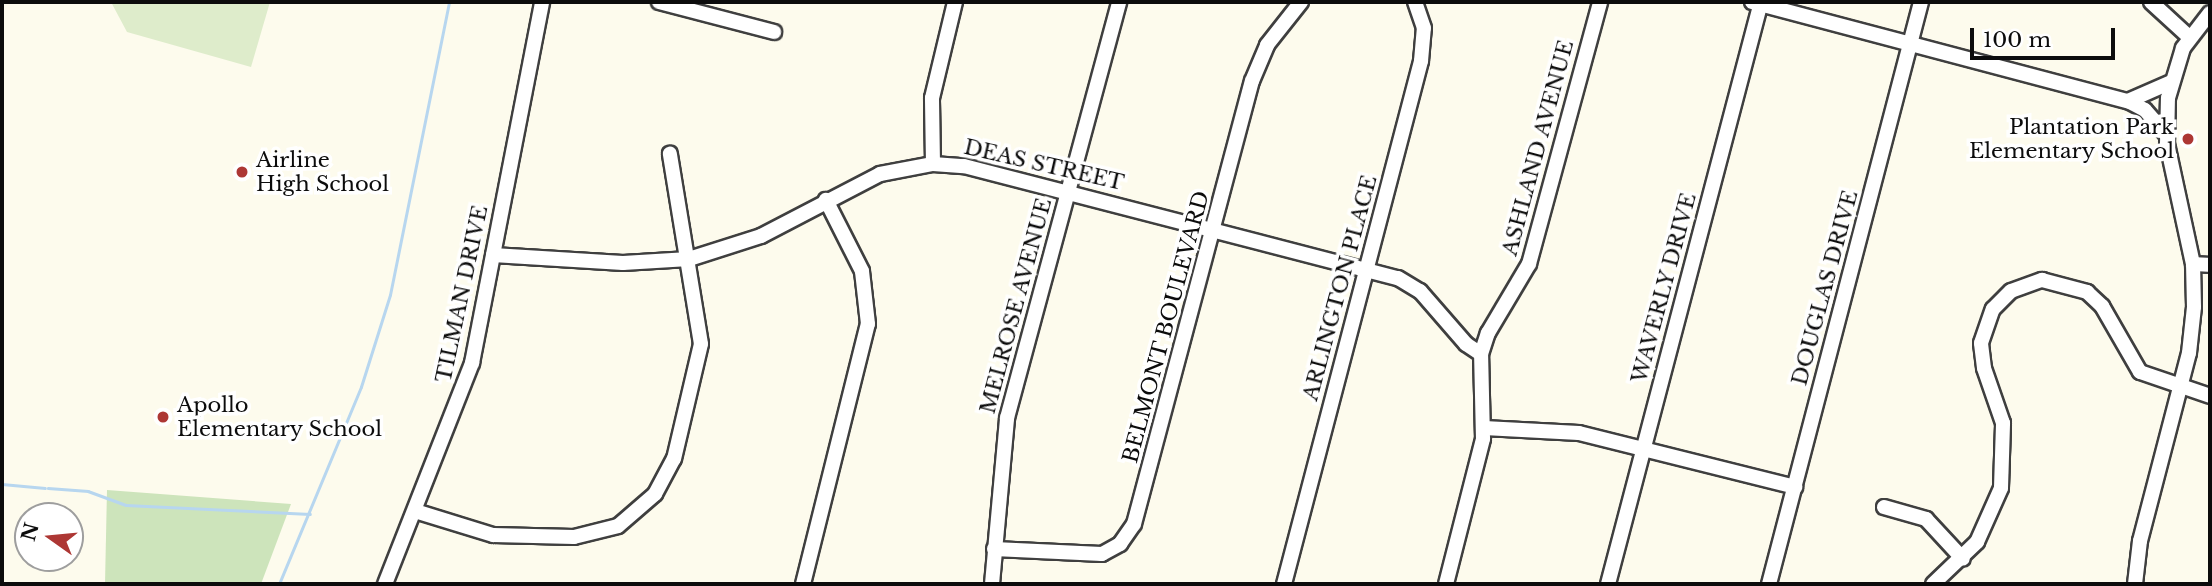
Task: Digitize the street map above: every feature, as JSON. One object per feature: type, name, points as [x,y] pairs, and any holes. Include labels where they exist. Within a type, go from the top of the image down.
[{"type":"street","name":"TILMAN DRIVE","points":[[385,584],[467,382],[542,2]]},
{"type":"street","points":[[659,2],[775,32]]},
{"type":"street","points":[[933,164],[932,98],[955,2]]},
{"type":"street","name":"MELROSE AVENUE","points":[[992,584],[1007,418],[1119,2]]},
{"type":"street","name":"BELMONT BOULEVARD","points":[[994,549],[1091,556],[1112,551],[1127,536],[1142,503],[1257,66],[1301,2]]},
{"type":"street","name":"ARLINGTON PLACE","points":[[1284,584],[1421,61],[1424,29],[1415,2]]},
{"type":"street","name":"ASHLAND AVENUE","points":[[1446,584],[1484,428],[1481,354],[1488,332],[1529,264],[1600,2]]},
{"type":"street","name":"DOUGLAS DRIVE","points":[[1769,584],[1921,2]]},
{"type":"street","points":[[2151,2],[2189,37]]},
{"type":"street","points":[[1757,3],[2128,101],[2145,110],[2166,134]]},
{"type":"street","name":"WAVERLY DRIVE","points":[[1608,584],[1757,3]]},
{"type":"street","points":[[2135,584],[2140,541],[2192,333],[2193,264],[2166,134],[2171,82],[2189,37],[2210,13]]},
{"type":"street","points":[[2128,101],[2171,82]]},
{"type":"street","points":[[415,511],[493,535],[574,537],[618,526],[646,505],[674,459],[700,356],[700,319],[670,154]]},
{"type":"street","name":"DEAS STREET","points":[[493,255],[623,263],[689,259],[761,236],[880,174],[933,164],[980,168],[1366,269],[1412,285],[1466,344],[1481,354]]},
{"type":"street","points":[[803,584],[868,324],[862,271],[826,200]]},
{"type":"street","points":[[2193,264],[2210,265]]},
{"type":"street","points":[[1933,584],[1962,559],[1985,529],[2001,488],[2003,423],[1984,368],[1981,343],[1993,309],[2011,291],[2042,280],[2066,283],[2087,292],[2102,306],[2134,366],[2153,380],[2210,396]]},
{"type":"street","points":[[1484,428],[1579,433],[1795,487]]},
{"type":"street","points":[[1884,507],[1926,519],[1962,559]]},
{"type":"green space","points":[[111,2],[270,2],[251,67],[127,32]]},
{"type":"green space","points":[[107,490],[291,504],[261,584],[105,584]]},
{"type":"waterway","points":[[279,584],[361,387],[390,295],[449,2]]},
{"type":"waterway","points":[[2,484],[45,488]]},
{"type":"waterway","points":[[48,488],[88,491],[126,505],[310,514]]},
{"type":"place","name":"Plantation Park Elementary School","points":[[2188,139]]},
{"type":"place","name":"Airline High School","points":[[242,172]]},
{"type":"place","name":"Apollo Elementary School","points":[[163,417]]}]
